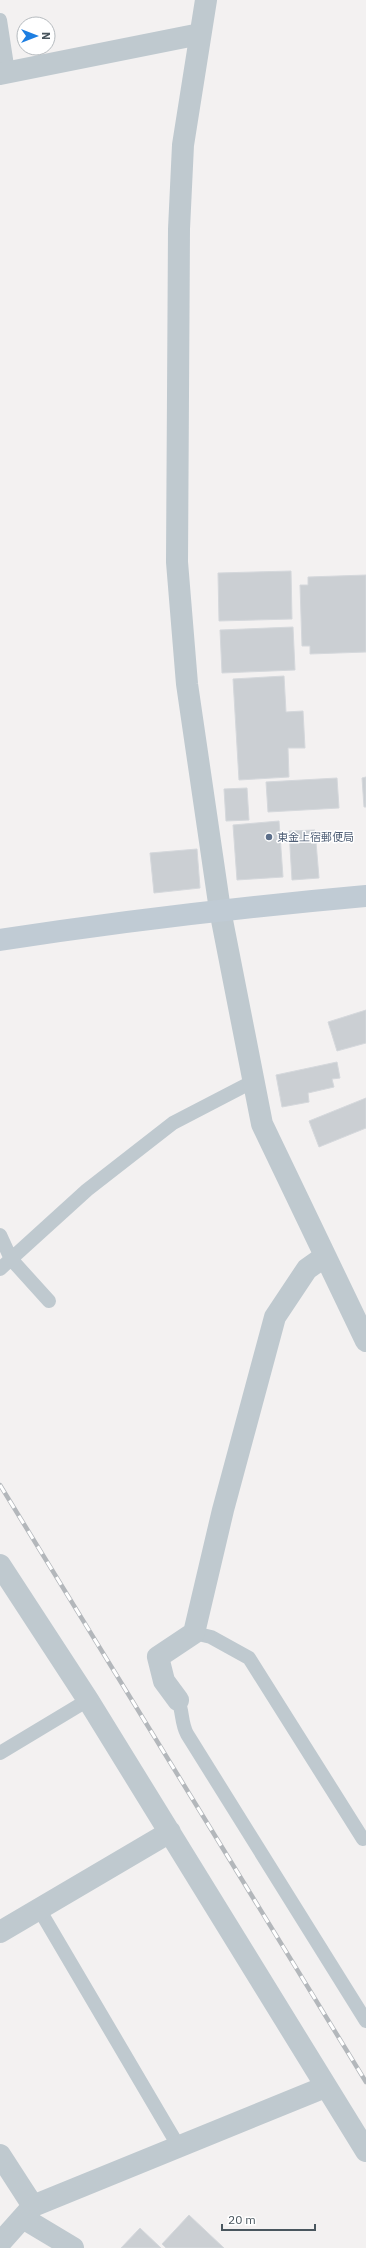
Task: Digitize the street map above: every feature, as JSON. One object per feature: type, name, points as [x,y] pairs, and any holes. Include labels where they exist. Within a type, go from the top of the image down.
[{"type":"street","points":[[206,0],[184,145],[179,229],[177,562],[187,684],[220,910],[262,1124],[324,1257],[366,1341]]},
{"type":"street","points":[[4,73],[200,34]]},
{"type":"street","points":[[0,940],[94,925],[220,910],[366,896]]},
{"type":"street","points":[[178,1700],[164,1681],[158,1657],[194,1633],[223,1510],[275,1316],[307,1269],[324,1257]]},
{"type":"street","points":[[2,1573],[88,1700],[325,2087],[366,2151]]},
{"type":"street","points":[[0,1932],[170,1832]]},
{"type":"street","points":[[0,2243],[28,2212],[179,2147],[325,2087]]},
{"type":"street","points":[[0,2155],[28,2212],[73,2248]]},
{"type":"lane","points":[[0,20],[4,73]]},
{"type":"lane","points":[[0,1269],[86,1190],[173,1123],[254,1081]]},
{"type":"lane","points":[[0,1235],[11,1259],[49,1301]]},
{"type":"lane","points":[[194,1633],[211,1637],[250,1658],[364,1839]]},
{"type":"lane","points":[[0,1753],[88,1700]]},
{"type":"lane","points":[[178,1700],[183,1712],[182,1724],[187,1734],[366,2022]]},
{"type":"lane","points":[[39,1909],[179,2147]]},
{"type":"building","points":[[291,571],[292,619],[219,621],[218,573]]},
{"type":"building","points":[[366,575],[366,652],[310,654],[310,646],[302,646],[300,585],[308,585],[308,577]]},
{"type":"building","points":[[293,627],[295,670],[222,673],[220,630]]},
{"type":"building","points":[[284,676],[286,712],[303,711],[305,748],[288,748],[289,777],[239,780],[233,679]]},
{"type":"building","points":[[366,777],[366,807],[364,807],[362,778]]},
{"type":"building","points":[[337,778],[339,808],[268,812],[266,782]]},
{"type":"building","points":[[247,788],[249,820],[226,821],[224,789]]},
{"type":"building","points":[[279,821],[283,877],[237,880],[233,825]]},
{"type":"building","points":[[315,830],[319,878],[292,880],[289,831]]},
{"type":"building","points":[[197,849],[200,888],[154,893],[150,853]]},
{"type":"building","points":[[366,1010],[366,1043],[337,1051],[328,1022]]},
{"type":"building","points":[[337,1062],[340,1078],[332,1079],[334,1087],[308,1093],[309,1102],[282,1107],[276,1075]]},
{"type":"building","points":[[366,1098],[366,1128],[319,1147],[309,1121]]},
{"type":"building","points":[[189,2215],[224,2248],[166,2248],[162,2244]]},
{"type":"building","points":[[140,2228],[161,2248],[121,2248]]},
{"type":"railway","points":[[0,1485],[366,2082]]},
{"type":"place","name":"東金上宿郵便局","points":[[269,837]]}]
